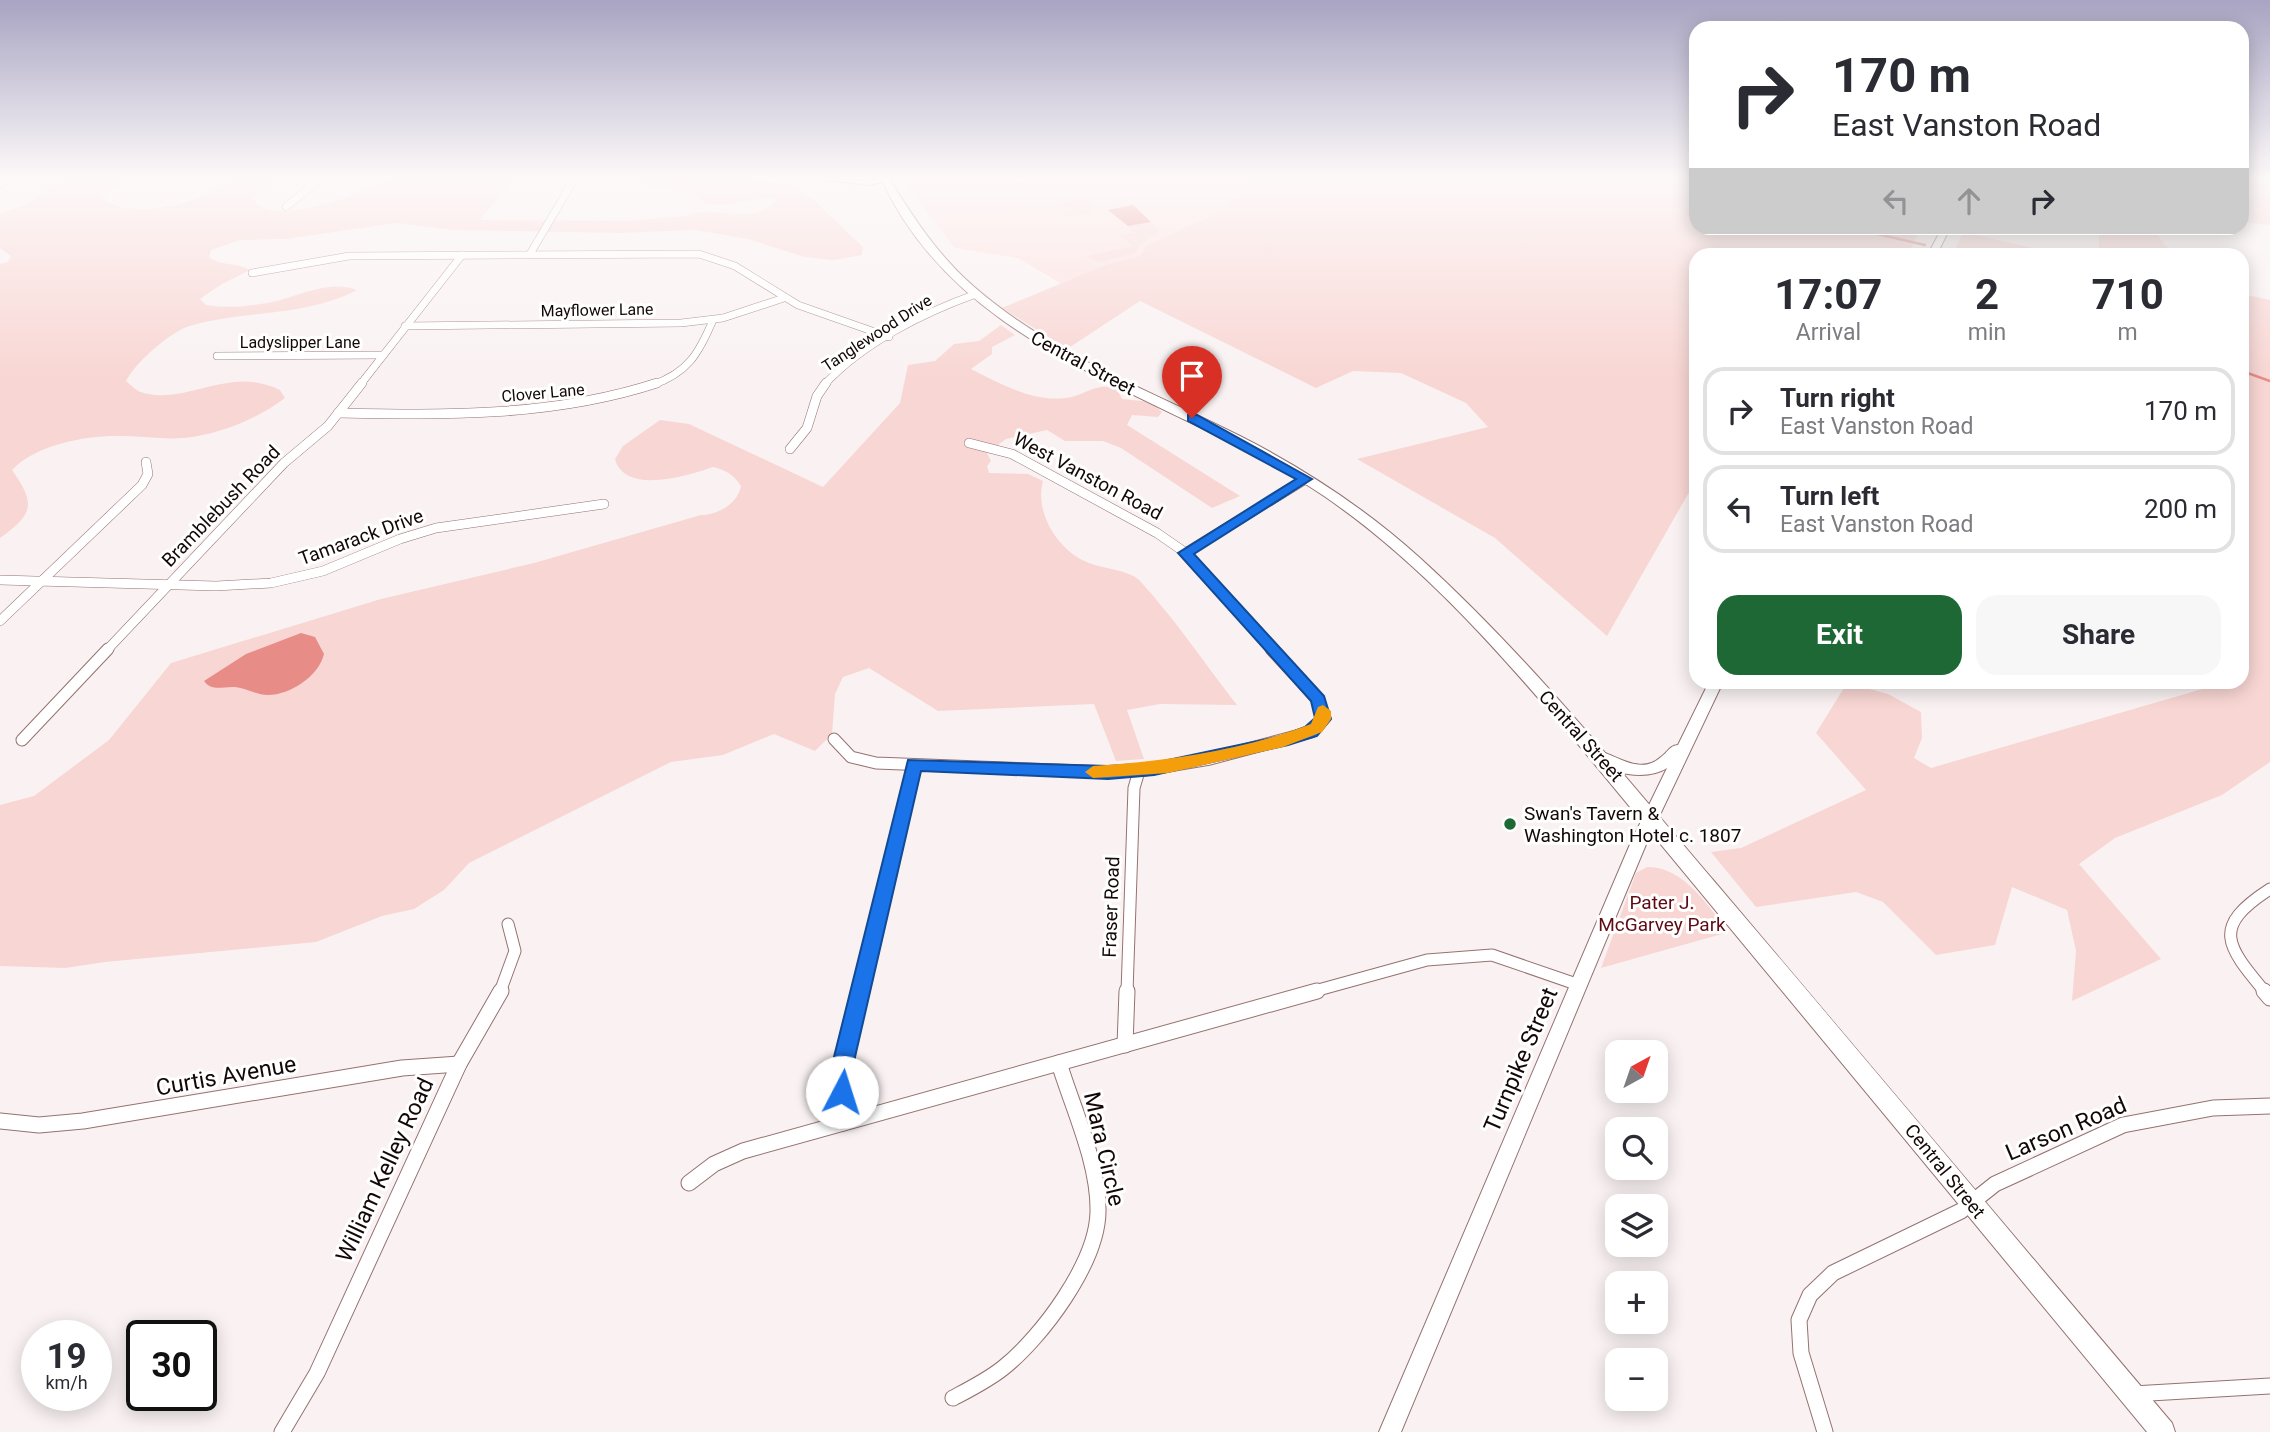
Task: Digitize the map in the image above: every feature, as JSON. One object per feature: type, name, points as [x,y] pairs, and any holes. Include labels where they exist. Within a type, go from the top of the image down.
[{"type":"main road","name":"Central Street","points":[[929,245],[976,294],[1046,346],[1235,438],[1306,479],[1341,502],[1416,562],[1496,642],[1599,756],[2162,1432]]},
{"type":"street","points":[[530,254],[535,245]]},
{"type":"street","points":[[252,273],[339,257],[669,253],[706,256],[735,264],[785,298],[889,337]]},
{"type":"street","name":"Bramblebush Road","points":[[22,740],[284,463],[322,433],[462,255]]},
{"type":"street","name":"Tanglewood Drive","points":[[790,449],[806,428],[814,404],[825,384],[889,337],[940,307],[976,294]]},
{"type":"street","name":"Mayflower Lane","points":[[405,326],[664,324],[713,320],[785,298]]},
{"type":"street","name":"Clover Lane","points":[[338,413],[547,410],[600,402],[646,387],[682,368],[705,346],[713,320]]},
{"type":"street","name":"Ladyslipper Lane","points":[[218,356],[382,355]]},
{"type":"street","name":"West Vanston Road","points":[[969,443],[994,447],[1012,454],[1157,533],[1185,553],[1318,700],[1324,714],[1317,728],[1305,734],[1210,759],[1139,771]]},
{"type":"street","points":[[0,621],[142,485],[148,474],[146,462]]},
{"type":"street","points":[[1185,553],[1306,479]]},
{"type":"street","name":"Tamarack Drive","points":[[0,580],[246,585],[284,581],[333,567],[400,539],[436,528],[604,505]]},
{"type":"street","name":"Turnpike Street","points":[[1390,1432],[1651,819],[1713,689]]},
{"type":"street","name":"Turnpike Street","points":[[1599,756],[1633,771],[1654,770],[1666,764],[1703,711]]},
{"type":"street","points":[[834,739],[841,751],[862,761],[914,765],[1139,771]]},
{"type":"street","points":[[843,1123],[845,1057],[914,765]]},
{"type":"street","name":"Fraser Road","points":[[1125,1045],[1134,788],[1139,771]]},
{"type":"street","points":[[2270,889],[2236,915],[2230,937],[2238,958],[2270,998]]},
{"type":"street","name":"William Kelley Road","points":[[282,1432],[317,1373],[458,1064],[507,981],[515,951],[508,925]]},
{"type":"street","points":[[690,1183],[714,1164],[743,1151],[1427,960],[1492,955],[1579,985]]},
{"type":"street","name":"Mara Circle","points":[[953,1398],[992,1377],[1017,1355],[1075,1278],[1096,1230],[1098,1210],[1093,1181],[1059,1063]]},
{"type":"street","name":"Curtis Avenue","points":[[0,1121],[39,1125],[83,1121],[402,1068],[458,1064]]},
{"type":"street","name":"Larson Road","points":[[1825,1432],[1801,1353],[1799,1320],[1810,1296],[1833,1273],[1961,1211],[1995,1184],[2123,1125],[2213,1108],[2270,1106]]},
{"type":"street","points":[[2131,1394],[2270,1386]]},
{"type":"shaded area","points":[[953,245],[1147,245],[1140,256],[1105,265],[1062,284],[1018,258],[955,248]]},
{"type":"shaded area","points":[[301,633],[315,637],[324,654],[310,677],[294,688],[264,695],[239,688],[214,687],[204,681],[246,654]]},
{"type":"green space","points":[[0,245],[226,245],[211,250],[209,257],[250,270],[200,299],[206,305],[233,307],[260,304],[327,287],[357,290],[317,305],[211,321],[173,334],[137,366],[126,381],[137,390],[161,395],[177,394],[226,383],[244,382],[261,383],[280,390],[285,398],[241,423],[205,435],[173,438],[104,436],[75,440],[34,454],[12,470],[25,491],[28,507],[20,521],[0,538],[0,264],[8,262],[11,256],[0,248]]},
{"type":"green space","points":[[766,245],[861,245],[863,247],[862,255],[833,260],[805,257]]},
{"type":"green space","points":[[1139,245],[1136,253],[1098,262],[1087,256]]},
{"type":"green space","points":[[1147,245],[1913,245],[1911,248],[1689,248],[1689,492],[1607,636],[1495,538],[1357,459],[1488,427],[1466,403],[1401,373],[1353,371],[1316,388],[1140,301],[1067,349],[1002,308],[1105,265],[1140,256]]},
{"type":"green space","points":[[1957,245],[2019,245],[2033,248],[1956,248]]},
{"type":"green space","points":[[2099,245],[2165,245],[2169,248],[2099,248]]},
{"type":"green space","points":[[2249,296],[2270,300],[2270,762],[2222,795],[2115,838],[2079,864],[2161,959],[2072,1001],[2076,951],[2067,910],[2012,887],[1995,945],[1936,955],[1883,902],[1856,892],[1756,907],[1711,852],[1741,848],[1866,790],[1816,733],[1843,689],[1869,689],[1888,694],[1921,712],[1922,738],[1914,758],[1931,768],[2202,689],[2249,689]]},
{"type":"green space","points":[[1001,325],[1015,335],[992,347],[992,354],[971,369],[1016,390],[1040,397],[1065,398],[1096,388],[1109,387],[1117,389],[1122,399],[1151,402],[1162,412],[1158,417],[1132,415],[1127,425],[1240,496],[1212,508],[1121,448],[1103,441],[1065,441],[1047,430],[1006,439],[987,453],[991,461],[987,466],[989,473],[1028,474],[1043,481],[1042,506],[1051,530],[1059,541],[1078,558],[1136,577],[1178,626],[1237,705],[1160,704],[1127,710],[1144,759],[1116,761],[1094,704],[938,711],[869,668],[843,677],[835,694],[832,734],[815,751],[774,734],[723,755],[671,762],[469,863],[444,890],[414,909],[382,916],[316,942],[65,968],[0,966],[0,805],[34,796],[109,740],[171,663],[381,599],[534,563],[714,513],[731,503],[741,486],[726,471],[718,468],[659,480],[631,477],[621,470],[615,459],[623,446],[660,420],[689,424],[823,487],[900,403],[908,365],[935,361],[954,344],[979,341]]},
{"type":"green space","name":"Pater J. McGarvey Park","points":[[1647,867],[1660,868],[1684,881],[1704,900],[1729,932],[1601,968],[1636,873]]},
{"type":"waterway","points":[[2249,374],[2270,381]]},
{"type":"slow traffic","points":[[1093,772],[1168,767],[1283,741],[1317,728],[1323,719],[1323,711]]},
{"type":"place","name":"Swan's Tavern & Washington Hotel c. 1807","points":[[1510,824]]},
{"type":"route","points":[[842,1092],[845,1057],[914,765],[1108,772],[1154,769],[1210,759],[1283,741],[1311,732],[1323,719],[1324,714],[1318,700],[1185,553],[1306,479],[1235,438],[1192,418]]}]
